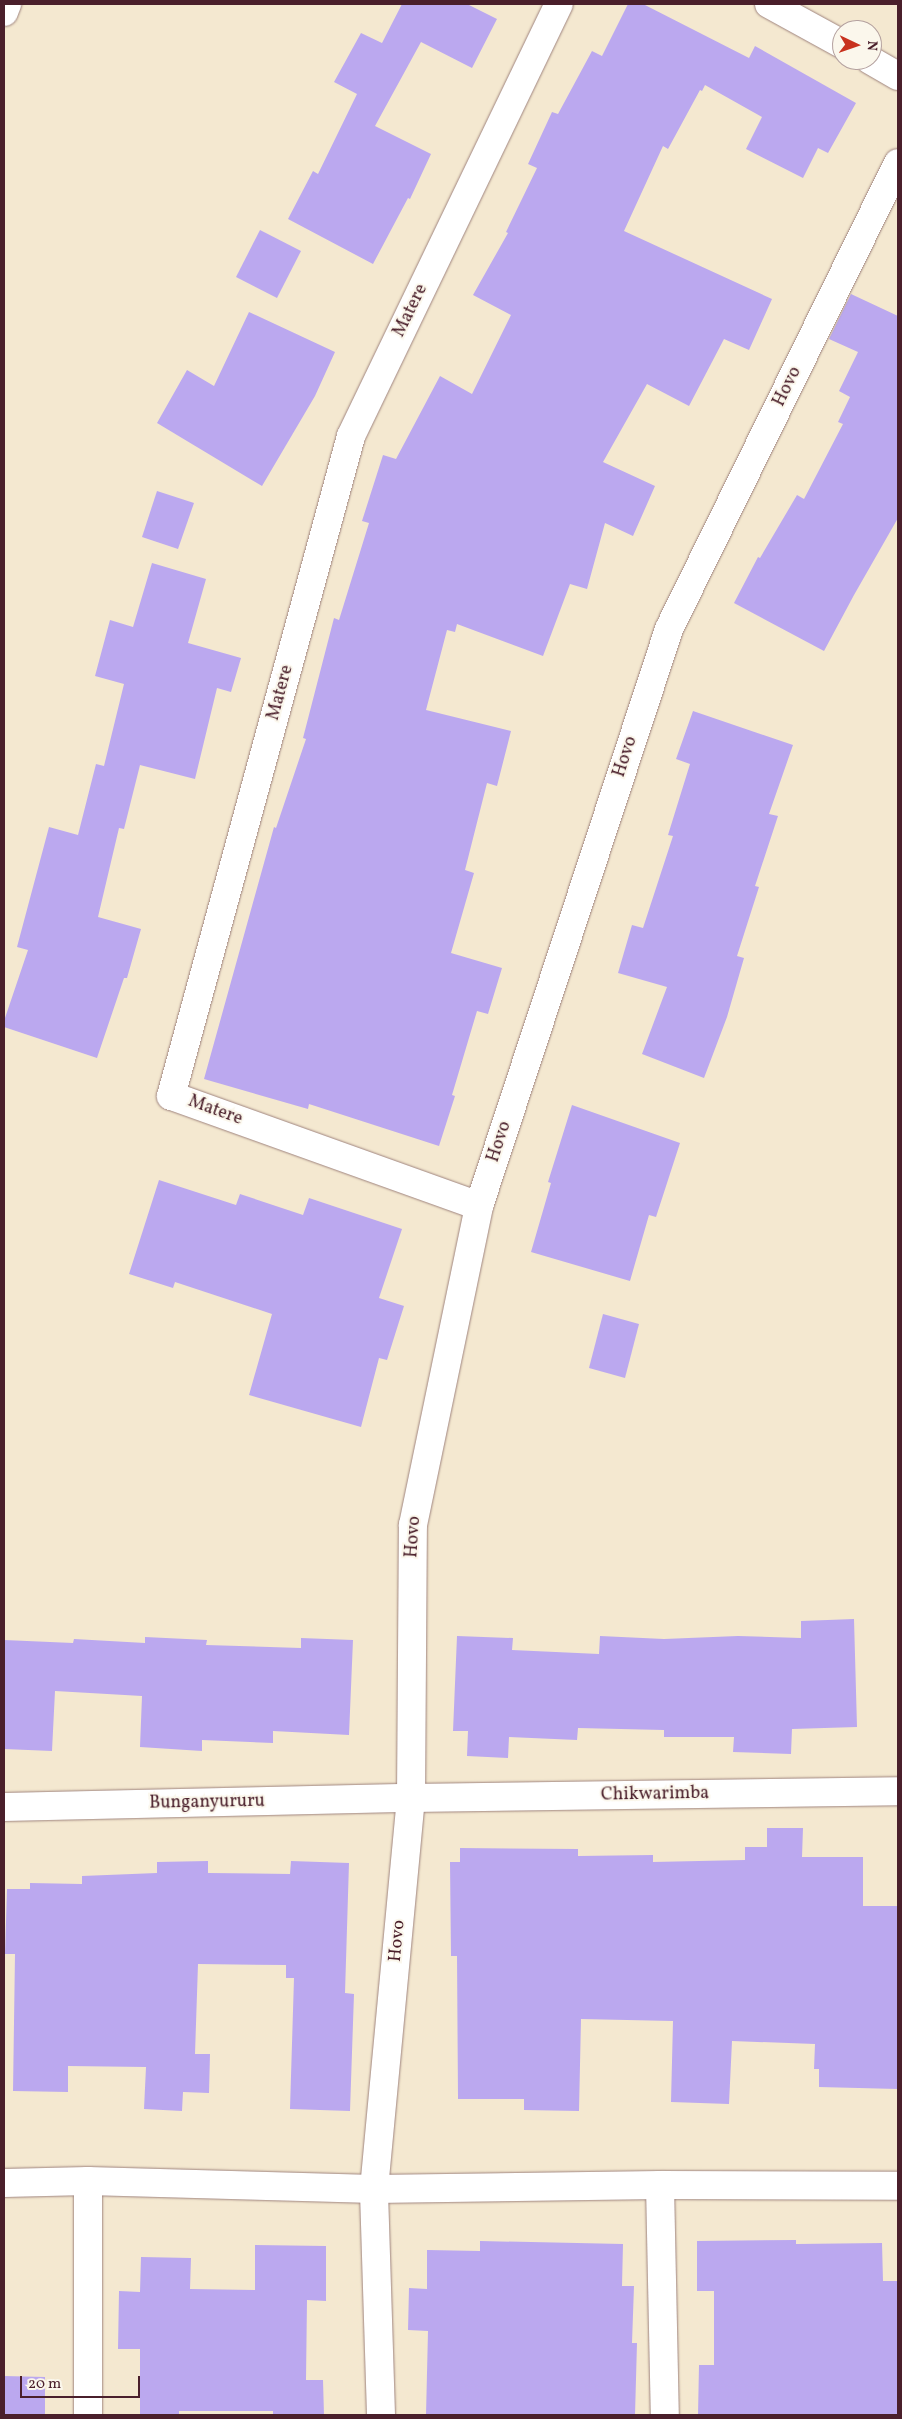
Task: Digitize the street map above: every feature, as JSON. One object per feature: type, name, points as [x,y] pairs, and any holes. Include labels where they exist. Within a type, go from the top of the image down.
[{"type":"street","points":[[4,12],[8,4]]},
{"type":"street","name":"Matere","points":[[479,1206],[170,1096],[351,436],[559,4]]},
{"type":"street","points":[[769,4],[832,39]]},
{"type":"street","points":[[882,67],[898,76]]},
{"type":"street","name":"Hovo","points":[[381,2415],[374,2190],[411,1798],[413,1525],[479,1206],[669,629],[898,163]]},
{"type":"street","name":"Chikwarimba","points":[[411,1798],[898,1792]]},
{"type":"street","name":"Bunganyururu","points":[[4,1807],[411,1798]]},
{"type":"street","points":[[88,2181],[88,2415]]},
{"type":"street","points":[[4,2183],[88,2181],[374,2190],[660,2185],[898,2186]]},
{"type":"street","points":[[660,2185],[666,2415]]},
{"type":"building","points":[[402,4],[467,4],[497,19],[472,68],[421,42],[375,126],[431,154],[410,199],[408,198],[373,264],[288,219],[313,171],[318,174],[357,94],[334,82],[361,33],[382,43]]},
{"type":"building","points":[[628,4],[643,4],[749,58],[755,46],[856,103],[828,153],[818,148],[803,178],[746,149],[762,117],[705,85],[702,91],[700,90],[668,149],[663,146],[624,231],[772,299],[749,350],[724,339],[689,406],[647,384],[603,462],[655,486],[633,536],[605,523],[587,589],[570,584],[543,656],[457,624],[455,632],[447,630],[426,710],[511,731],[497,786],[487,783],[465,870],[474,873],[451,953],[502,968],[488,1014],[477,1011],[452,1095],[455,1096],[439,1146],[309,1104],[308,1109],[204,1079],[274,827],[276,828],[306,739],[303,738],[334,618],[339,620],[369,523],[362,521],[383,455],[396,459],[440,376],[472,394],[511,315],[473,295],[508,233],[506,232],[537,168],[528,164],[552,112],[558,114],[592,51],[602,56]]},
{"type":"building","points":[[260,230],[301,251],[277,298],[236,277]]},
{"type":"building","points":[[851,294],[898,316],[898,518],[824,651],[734,603],[758,557],[760,558],[797,495],[804,499],[843,424],[838,422],[850,397],[839,391],[858,352],[829,339]]},
{"type":"building","points":[[249,312],[335,352],[315,396],[262,486],[157,423],[187,370],[214,386]]},
{"type":"building","points":[[157,491],[194,503],[178,549],[142,537]]},
{"type":"building","points":[[152,563],[206,579],[188,643],[241,658],[231,692],[217,688],[195,779],[140,765],[124,829],[119,828],[98,917],[141,929],[127,978],[124,978],[97,1058],[4,1027],[4,1021],[28,950],[17,947],[49,827],[78,835],[96,764],[104,766],[124,684],[95,676],[110,620],[133,627]]},
{"type":"building","points":[[693,711],[793,745],[769,814],[778,816],[755,886],[759,887],[737,956],[744,958],[727,1017],[704,1078],[642,1054],[667,987],[618,973],[632,925],[643,928],[673,836],[668,835],[690,764],[676,759]]},
{"type":"building","points":[[572,1105],[680,1143],[656,1217],[649,1215],[630,1281],[531,1252],[551,1183],[548,1182]]},
{"type":"building","points":[[159,1180],[236,1205],[240,1194],[303,1215],[309,1198],[402,1229],[379,1298],[404,1306],[387,1360],[379,1358],[361,1427],[249,1395],[272,1314],[175,1282],[173,1288],[129,1274]]},
{"type":"building","points":[[603,1314],[639,1324],[625,1378],[589,1368]]},
{"type":"building","points":[[854,1619],[857,1727],[792,1729],[791,1754],[733,1752],[734,1737],[664,1737],[664,1730],[578,1728],[577,1740],[509,1737],[508,1758],[467,1756],[468,1731],[453,1731],[457,1636],[513,1638],[512,1650],[599,1654],[600,1636],[664,1639],[738,1636],[801,1638],[801,1621]]},
{"type":"building","points":[[145,1637],[207,1640],[206,1645],[301,1648],[301,1638],[353,1640],[349,1735],[273,1731],[273,1743],[202,1740],[202,1751],[140,1747],[142,1696],[55,1691],[52,1751],[4,1749],[4,1640],[73,1643],[74,1639],[145,1643]]},
{"type":"building","points":[[767,1828],[803,1828],[802,1857],[863,1857],[863,1906],[898,1906],[898,2089],[819,2087],[819,2069],[814,2069],[815,2044],[732,2041],[729,2104],[671,2102],[673,2021],[581,2019],[579,2111],[524,2110],[524,2099],[458,2099],[457,1956],[451,1956],[450,1862],[460,1862],[460,1848],[578,1849],[578,1856],[653,1855],[653,1862],[745,1860],[745,1847],[767,1847]]},
{"type":"building","points":[[208,1861],[208,1873],[290,1874],[291,1861],[349,1863],[345,1993],[354,1994],[350,2111],[290,2109],[294,1978],[286,1978],[286,1965],[198,1964],[195,2054],[210,2054],[209,2093],[183,2092],[182,2111],[144,2109],[146,2067],[68,2066],[68,2092],[13,2091],[15,1954],[5,1954],[7,1889],[30,1889],[30,1883],[82,1884],[82,1876],[157,1873],[157,1862]]},
{"type":"building","points":[[796,2240],[796,2244],[882,2243],[883,2281],[898,2281],[898,2415],[698,2415],[699,2365],[714,2365],[714,2291],[697,2291],[697,2241]]},
{"type":"building","points":[[480,2241],[623,2244],[622,2286],[634,2286],[632,2343],[637,2343],[635,2415],[426,2415],[428,2331],[408,2330],[409,2288],[427,2289],[427,2250],[480,2251]]},
{"type":"building","points":[[255,2245],[326,2246],[326,2301],[307,2300],[306,2380],[323,2380],[324,2415],[273,2415],[273,2411],[179,2411],[179,2415],[140,2415],[140,2349],[118,2349],[119,2291],[140,2292],[141,2257],[191,2258],[190,2289],[255,2290]]},
{"type":"building","points":[[4,2376],[45,2377],[45,2415],[4,2415]]}]
